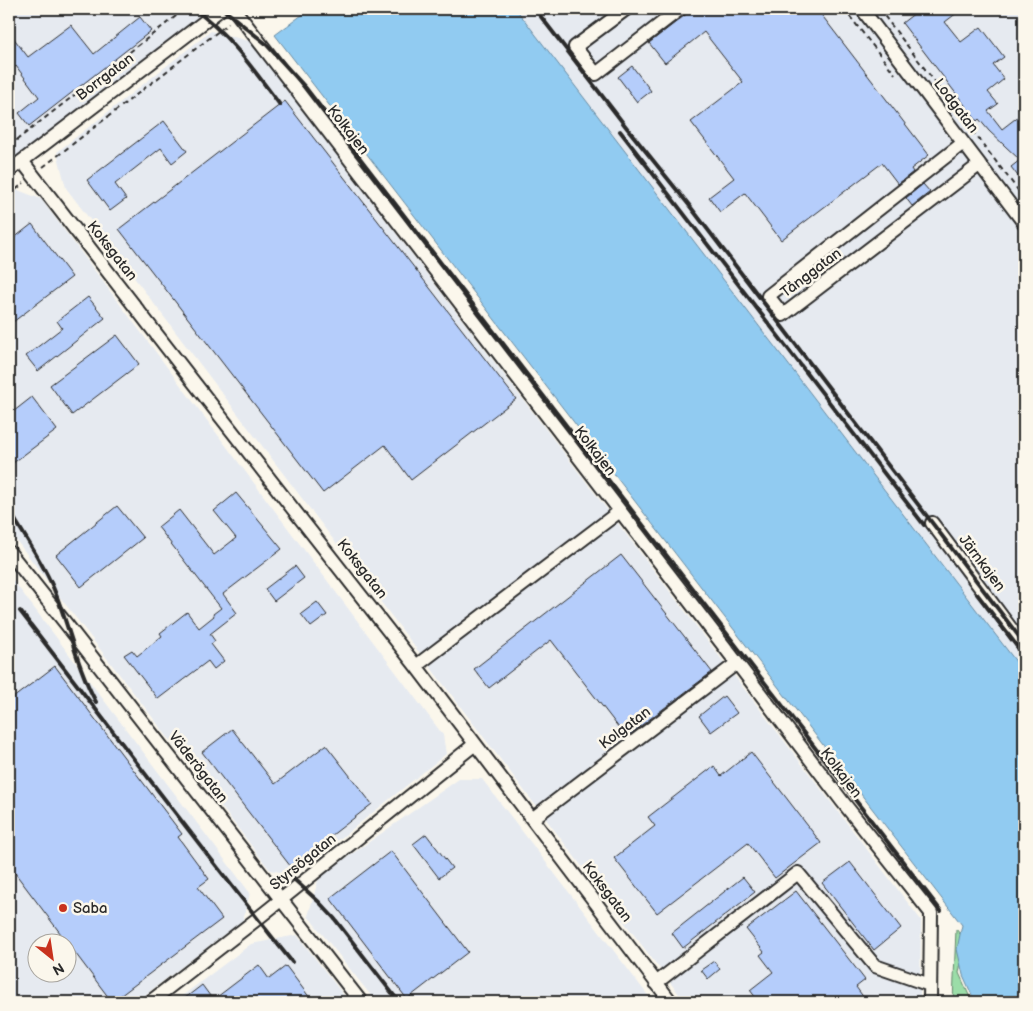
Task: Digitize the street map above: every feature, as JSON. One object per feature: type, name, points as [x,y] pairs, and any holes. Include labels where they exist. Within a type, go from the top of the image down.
[{"type":"street","name":"Borrgatan","points":[[9,171],[221,9]]},
{"type":"street","points":[[626,9],[575,47],[596,74],[680,9]]},
{"type":"street","name":"Lodgatan","points":[[862,9],[1024,223]]},
{"type":"street","name":"Kolkajen","points":[[236,12],[842,801],[931,913],[930,985]]},
{"type":"street","name":"Tånggatan","points":[[963,143],[768,296],[783,315],[979,165]]},
{"type":"street","name":"Koksgatan","points":[[22,161],[416,666],[670,1002]]},
{"type":"street","points":[[416,666],[620,511]]},
{"type":"street","name":"Järnkajen","points":[[932,523],[1024,646]]},
{"type":"street","name":"Väderögatan","points":[[9,552],[360,1002]]},
{"type":"street","name":"Kolgatan","points":[[532,819],[737,663]]},
{"type":"street","name":"Styrsögatan","points":[[150,1002],[281,900],[475,744]]},
{"type":"street","points":[[656,983],[798,873],[875,966],[930,985],[930,1002]]},
{"type":"path","points":[[9,146],[185,9]]},
{"type":"path","points":[[879,9],[1024,198]]},
{"type":"path","points":[[9,194],[236,12]]},
{"type":"shaded area","points":[[9,9],[221,9],[9,171]]},
{"type":"shaded area","points":[[516,9],[1024,9],[1024,672]]},
{"type":"shaded area","points":[[211,31],[249,41],[921,920],[920,1002],[685,1002],[66,188],[57,152]]},
{"type":"shaded area","points":[[9,187],[41,199],[443,735],[446,754],[295,875],[270,870],[9,531]]},
{"type":"shaded area","points":[[9,575],[250,893],[243,920],[136,1002],[12,1002],[9,999]]},
{"type":"shaded area","points":[[459,779],[482,779],[653,1002],[376,1002],[308,916],[319,877]]},
{"type":"shaded area","points":[[297,935],[349,1002],[174,1002],[251,944]]},
{"type":"green space","points":[[956,929],[965,940],[959,973],[972,1002],[953,1002]]},
{"type":"water","points":[[310,9],[516,9],[1024,672],[1024,1002],[975,1002],[963,975],[957,949],[962,925],[275,35]]},
{"type":"building","points":[[693,9],[817,9],[929,155],[911,169],[913,172],[898,184],[882,163],[781,240],[745,193],[720,212],[709,197],[734,178],[691,122],[743,82],[704,32],[665,63],[649,43]]},
{"type":"building","points":[[920,9],[962,9],[945,22],[961,42],[981,27],[1004,57],[993,65],[1004,79],[988,92],[998,104],[988,111],[1002,129],[1024,112],[1024,184],[1011,167],[1020,160],[979,119],[977,121],[902,23]]},
{"type":"building","points":[[140,17],[151,31],[29,126],[19,113],[39,97],[16,66],[9,72],[9,32],[28,57],[71,25],[94,54]]},
{"type":"building","points":[[632,66],[651,91],[637,102],[618,77]]},
{"type":"building","points":[[285,101],[516,399],[411,480],[385,445],[323,493],[119,229]]},
{"type":"building","points":[[164,121],[187,151],[172,163],[161,148],[115,184],[126,199],[110,211],[87,180]]},
{"type":"building","points":[[923,184],[930,192],[912,206],[906,198]]},
{"type":"building","points":[[32,224],[72,277],[9,325],[9,242]]},
{"type":"building","points":[[88,297],[105,318],[38,371],[26,356],[62,328],[57,321]]},
{"type":"building","points":[[117,335],[139,364],[72,415],[50,385]]},
{"type":"building","points":[[32,397],[57,430],[9,466],[9,415]]},
{"type":"building","points":[[236,493],[282,549],[223,594],[237,613],[210,634],[215,641],[211,644],[224,661],[214,669],[208,661],[158,699],[124,655],[132,650],[137,656],[162,636],[160,633],[187,612],[199,628],[221,608],[158,527],[179,510],[214,555],[236,538],[214,511]]},
{"type":"building","points":[[117,506],[143,538],[81,587],[56,555]]},
{"type":"building","points":[[621,555],[712,672],[626,737],[551,640],[489,688],[474,669]]},
{"type":"building","points":[[295,566],[304,578],[274,601],[265,589]]},
{"type":"building","points":[[317,602],[327,615],[311,627],[301,614]]},
{"type":"building","points":[[55,666],[182,834],[178,837],[209,879],[198,887],[222,919],[112,1002],[78,957],[78,934],[61,934],[9,865],[9,701]]},
{"type":"building","points":[[724,696],[737,713],[711,732],[699,716]]},
{"type":"building","points":[[232,729],[275,784],[326,745],[372,804],[291,867],[202,752]]},
{"type":"building","points":[[751,752],[821,843],[775,878],[748,843],[657,913],[614,858],[655,826],[648,817],[714,766],[721,776]]},
{"type":"building","points":[[426,834],[452,868],[439,878],[413,844]]},
{"type":"building","points":[[391,851],[468,952],[407,999],[330,898]]},
{"type":"building","points":[[850,862],[901,928],[874,950],[822,883]]},
{"type":"building","points":[[743,877],[755,892],[683,948],[672,933]]},
{"type":"building","points":[[796,891],[865,980],[856,987],[867,1002],[759,1002],[750,990],[773,972],[760,955],[764,952],[746,929]]},
{"type":"building","points":[[714,961],[720,969],[708,979],[701,970]]},
{"type":"building","points":[[259,965],[269,979],[286,966],[313,1002],[180,1002],[202,985],[213,1000]]},
{"type":"railway","points":[[194,9],[230,41],[280,105]]},
{"type":"railway","points":[[223,9],[265,43],[305,87],[941,911]]},
{"type":"railway","points":[[535,9],[689,205],[1024,643]]},
{"type":"railway","points":[[620,131],[924,525]]},
{"type":"railway","points":[[14,518],[51,582],[89,689],[96,702]]},
{"type":"railway","points":[[977,594],[1024,655]]},
{"type":"railway","points":[[20,611],[292,962]]},
{"type":"railway","points":[[287,873],[334,918],[399,1002]]},
{"type":"place","name":"Saba","points":[[63,908]]}]
